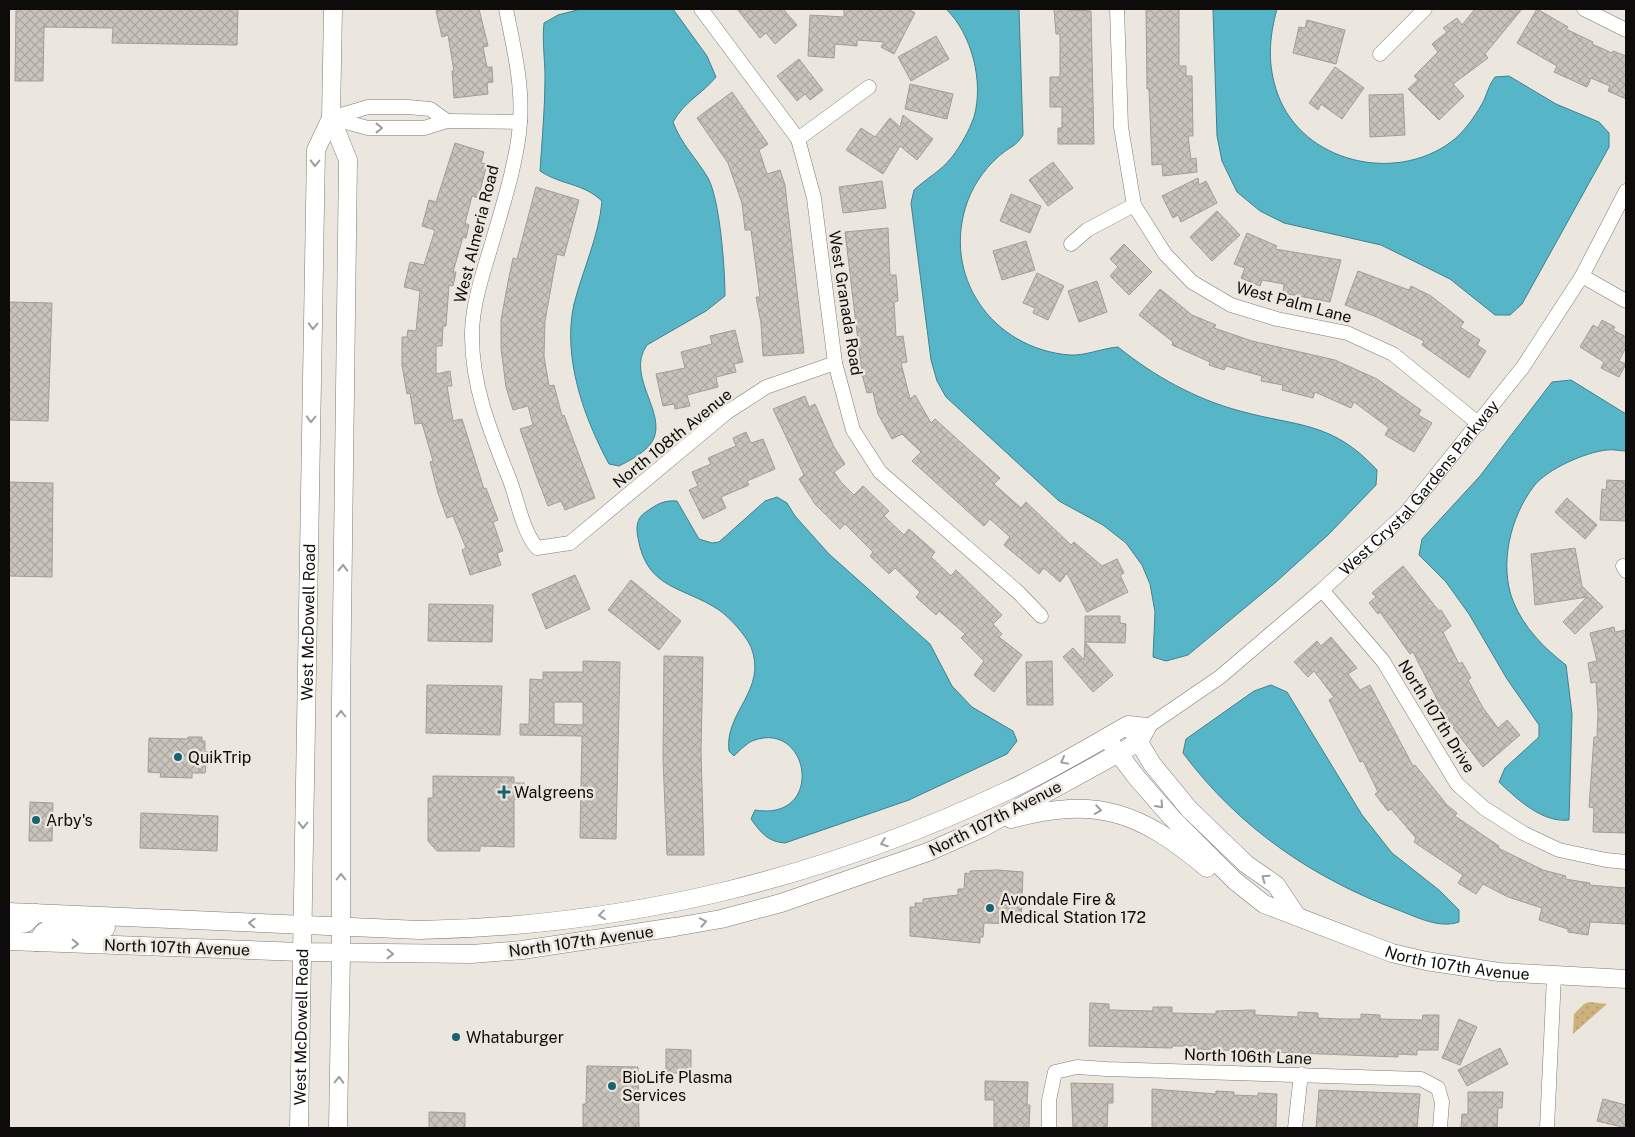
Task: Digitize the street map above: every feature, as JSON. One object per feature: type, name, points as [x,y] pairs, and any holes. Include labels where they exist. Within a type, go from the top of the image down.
[{"type":"main road","name":"West McDowell Road","points":[[333,9],[331,118],[348,160],[338,1128]]},
{"type":"main road","name":"West McDowell Road","points":[[299,1128],[301,924],[309,614],[316,150],[331,118]]},
{"type":"main road","name":"North 107th Avenue","points":[[1117,731],[1133,743],[1189,809],[1246,864],[1276,885],[1296,915]]},
{"type":"main road","name":"North 107th Avenue","points":[[1117,731],[1133,743],[1172,818],[1235,882],[1264,904],[1355,939],[1418,959],[1456,967],[1554,976],[1626,979]]},
{"type":"main road","name":"North 107th Avenue","points":[[9,912],[134,919],[420,930],[471,929],[626,912],[742,888],[854,854],[916,831],[1011,789],[1117,731]]},
{"type":"main road","name":"North 107th Avenue","points":[[9,941],[301,952],[471,954],[522,950],[721,919],[781,902],[925,853],[982,828],[1133,743]]},
{"type":"main road","points":[[982,828],[1009,819],[1056,808],[1079,808],[1120,814],[1158,830],[1175,841],[1210,870],[1235,882]]},
{"type":"main road","points":[[916,831],[925,853]]},
{"type":"main road","points":[[9,926],[26,923],[36,914]]},
{"type":"main road","points":[[37,942],[42,933],[49,929],[108,928],[134,919]]},
{"type":"street","name":"West Almeria Road","points":[[506,9],[518,80],[520,122],[508,187],[478,286],[472,332],[478,391],[492,435],[531,540],[537,548]]},
{"type":"street","name":"West Granada Road","points":[[700,9],[798,140],[814,198],[835,363],[853,430],[880,472],[1019,593],[1041,616]]},
{"type":"street","name":"West Palm Lane","points":[[1117,9],[1121,128],[1134,205],[1165,254],[1192,282],[1231,305],[1277,319],[1347,333],[1393,354],[1479,424]]},
{"type":"street","points":[[1380,54],[1425,9]]},
{"type":"street","points":[[1584,9],[1626,30]]},
{"type":"street","points":[[798,140],[869,87]]},
{"type":"street","points":[[331,118],[368,107],[408,107],[430,109],[447,121]]},
{"type":"street","points":[[331,118],[368,128],[424,128],[447,121],[520,122]]},
{"type":"street","name":"West Crystal Gardens Parkway","points":[[1133,743],[1220,677],[1322,590],[1405,514],[1523,367],[1582,276],[1626,191]]},
{"type":"street","points":[[1071,244],[1087,230],[1134,205]]},
{"type":"street","points":[[1582,276],[1626,301]]},
{"type":"street","name":"North 108th Avenue","points":[[537,548],[570,543],[726,413],[766,387],[835,363]]},
{"type":"street","name":"North 107th Drive","points":[[1322,590],[1383,661],[1457,784],[1484,808],[1523,833],[1559,850],[1606,860],[1626,862]]},
{"type":"street","points":[[1547,1128],[1554,976]]},
{"type":"street","name":"North 106th Lane","points":[[1049,1128],[1049,1100],[1056,1072],[1077,1067],[1106,1070],[1301,1074],[1422,1079],[1438,1088],[1442,1102],[1440,1128]]},
{"type":"street","points":[[1295,1128],[1301,1074]]},
{"type":"shaded area","points":[[1589,1002],[1607,1004],[1573,1034],[1574,1014],[1584,1004]]},
{"type":"water","points":[[581,9],[673,9],[707,56],[716,77],[688,103],[673,122],[680,137],[708,178],[712,188],[719,218],[725,296],[706,311],[647,345],[641,358],[641,371],[656,424],[655,436],[645,450],[619,466],[609,464],[591,427],[578,387],[571,345],[571,324],[574,304],[598,227],[602,201],[587,190],[548,176],[540,171],[545,89],[544,23],[558,15]]},
{"type":"water","points":[[946,9],[1019,9],[1023,135],[987,168],[978,180],[968,200],[961,228],[961,255],[967,280],[979,303],[996,323],[1017,339],[1042,350],[1076,355],[1118,347],[1161,377],[1207,400],[1240,411],[1313,428],[1329,434],[1345,442],[1361,454],[1377,470],[1376,485],[1329,534],[1276,582],[1188,655],[1166,661],[1153,657],[1155,612],[1150,584],[1142,565],[1126,543],[1103,525],[1059,501],[946,397],[937,381],[931,360],[911,203],[914,190],[948,162],[962,143],[974,117],[978,89],[974,59],[969,45],[955,19]]},
{"type":"water","points":[[1213,9],[1277,9],[1272,30],[1270,52],[1274,84],[1278,95],[1290,118],[1308,137],[1329,150],[1352,159],[1378,163],[1403,162],[1428,155],[1451,142],[1464,130],[1475,115],[1495,77],[1509,76],[1556,104],[1599,122],[1609,133],[1609,147],[1522,304],[1510,315],[1495,315],[1450,279],[1381,245],[1284,223],[1260,211],[1237,192],[1222,161],[1217,136]]},
{"type":"water","points":[[1571,380],[1626,414],[1626,451],[1609,450],[1589,454],[1568,462],[1548,473],[1540,480],[1526,498],[1519,512],[1509,542],[1507,557],[1509,587],[1518,611],[1535,637],[1566,665],[1572,714],[1569,820],[1559,820],[1549,818],[1531,809],[1499,782],[1505,768],[1539,737],[1539,725],[1507,679],[1469,614],[1446,582],[1419,555],[1422,539],[1480,476],[1552,382]]},
{"type":"water","points":[[777,497],[787,503],[795,516],[829,554],[930,644],[952,686],[972,707],[1013,731],[1017,741],[1007,754],[909,800],[785,843],[769,839],[751,819],[755,810],[778,810],[793,801],[801,787],[802,771],[797,756],[787,744],[772,738],[752,741],[734,756],[729,751],[729,737],[733,724],[750,689],[754,676],[755,662],[751,647],[737,627],[719,610],[668,584],[649,568],[643,555],[637,531],[640,517],[643,514],[661,503],[677,501],[699,539],[712,543],[719,542],[765,501]]},
{"type":"water","points":[[1271,685],[1287,692],[1362,815],[1392,853],[1439,890],[1459,910],[1459,922],[1444,924],[1420,919],[1366,897],[1307,866],[1253,827],[1205,780],[1183,753],[1186,739],[1254,691]]},
{"type":"building","points":[[16,9],[238,9],[237,45],[112,43],[113,28],[44,27],[43,81],[15,81]]},
{"type":"building","points":[[443,9],[479,9],[488,46],[483,47],[487,67],[492,67],[493,82],[487,83],[488,94],[454,98],[452,71],[454,71],[448,35],[442,37],[436,11]]},
{"type":"building","points":[[737,9],[783,9],[797,25],[775,44],[766,33],[760,38]]},
{"type":"building","points":[[844,9],[908,9],[915,13],[894,54],[881,47],[884,42],[857,40],[857,46],[835,44],[834,58],[808,56],[810,15],[844,17]]},
{"type":"building","points":[[1054,9],[1091,11],[1094,144],[1058,144],[1058,128],[1062,128],[1062,107],[1050,107],[1050,77],[1060,77],[1060,34],[1056,34]]},
{"type":"building","points":[[1146,9],[1179,9],[1179,66],[1186,66],[1186,76],[1192,76],[1193,136],[1188,136],[1191,159],[1196,158],[1197,172],[1163,176],[1162,164],[1152,165],[1149,89],[1147,89]]},
{"type":"building","points":[[1475,9],[1522,9],[1485,54],[1488,58],[1453,84],[1464,96],[1439,120],[1408,89],[1418,80],[1414,76],[1438,52],[1432,44],[1447,32],[1443,28],[1457,18],[1462,25]]},
{"type":"building","points":[[1537,9],[1568,27],[1566,29],[1593,42],[1592,44],[1612,53],[1613,51],[1626,56],[1626,99],[1608,91],[1610,86],[1591,78],[1587,87],[1554,72],[1557,66],[1517,43]]},
{"type":"building","points":[[1307,20],[1345,30],[1336,64],[1293,53],[1299,27],[1305,28]]},
{"type":"building","points":[[936,36],[949,59],[911,81],[898,57]]},
{"type":"building","points":[[799,59],[823,90],[810,100],[805,94],[797,101],[777,76]]},
{"type":"building","points":[[1335,67],[1364,88],[1342,119],[1321,104],[1318,110],[1309,103]]},
{"type":"building","points":[[910,84],[953,94],[947,119],[905,109]]},
{"type":"building","points":[[732,92],[768,144],[759,150],[767,174],[780,170],[785,185],[804,353],[763,356],[761,323],[756,297],[760,297],[751,230],[745,230],[742,203],[728,163],[697,118]]},
{"type":"building","points":[[1403,94],[1405,135],[1370,137],[1369,95]]},
{"type":"building","points":[[903,115],[933,139],[917,160],[900,146],[883,174],[846,150],[861,128],[875,137],[890,118],[900,127]]},
{"type":"building","points":[[455,143],[484,152],[481,163],[487,164],[478,198],[472,196],[465,223],[469,225],[466,238],[463,237],[453,272],[456,272],[453,286],[449,285],[446,326],[443,326],[442,346],[436,346],[436,374],[450,371],[452,386],[447,386],[453,421],[462,419],[484,489],[486,488],[498,520],[493,522],[503,551],[497,553],[501,565],[470,575],[462,550],[466,548],[453,516],[447,518],[438,493],[430,462],[433,461],[422,423],[415,424],[410,393],[407,394],[402,365],[402,337],[407,337],[408,330],[416,331],[420,291],[404,287],[410,262],[424,265],[435,230],[422,226],[429,200],[436,202]]},
{"type":"building","points":[[1053,162],[1073,188],[1048,206],[1029,180]]},
{"type":"building","points":[[1198,178],[1199,185],[1206,181],[1217,203],[1181,222],[1178,215],[1173,218],[1162,196]]},
{"type":"building","points":[[882,181],[886,208],[843,213],[839,187]]},
{"type":"building","points":[[536,187],[579,200],[564,256],[557,254],[545,321],[544,356],[549,386],[554,385],[562,416],[564,415],[595,498],[565,510],[561,501],[548,506],[520,429],[533,425],[528,406],[513,410],[506,387],[501,348],[501,320],[513,258],[517,259]]},
{"type":"building","points":[[1011,194],[1041,206],[1030,233],[1000,221]]},
{"type":"building","points":[[1217,211],[1240,235],[1212,261],[1190,237]]},
{"type":"building","points":[[888,228],[890,275],[896,275],[898,301],[894,302],[896,337],[903,336],[907,362],[901,363],[910,399],[915,395],[931,423],[935,419],[1000,478],[994,484],[1021,508],[1026,502],[1071,545],[1074,542],[1102,566],[1117,559],[1124,573],[1120,575],[1128,592],[1087,612],[1067,573],[1060,582],[1044,568],[1039,574],[1004,545],[1010,537],[990,519],[984,526],[912,461],[921,452],[902,434],[892,439],[878,414],[873,392],[867,393],[862,374],[845,232]]},
{"type":"building","points":[[1247,233],[1277,246],[1275,249],[1341,260],[1330,302],[1283,293],[1284,284],[1262,280],[1260,286],[1241,278],[1245,268],[1234,264]]},
{"type":"building","points":[[1026,241],[1035,270],[1002,280],[993,251]]},
{"type":"building","points":[[1124,244],[1152,272],[1129,295],[1110,276],[1118,267],[1110,259]]},
{"type":"building","points":[[1358,271],[1409,290],[1411,286],[1431,296],[1464,322],[1460,327],[1480,340],[1477,345],[1486,351],[1469,378],[1422,345],[1424,341],[1377,317],[1345,305]]},
{"type":"building","points":[[1037,273],[1064,286],[1048,320],[1033,313],[1035,308],[1023,303]]},
{"type":"building","points":[[1097,281],[1107,312],[1079,322],[1068,291]]},
{"type":"building","points":[[1160,289],[1192,315],[1216,325],[1214,328],[1252,341],[1335,360],[1377,379],[1421,410],[1418,415],[1432,423],[1414,452],[1385,435],[1389,428],[1354,402],[1351,408],[1315,392],[1313,398],[1282,390],[1283,385],[1261,381],[1262,376],[1226,366],[1224,370],[1209,365],[1210,362],[1172,345],[1173,342],[1139,315]]},
{"type":"building","points":[[9,302],[52,303],[48,421],[9,420]]},
{"type":"building","points":[[1602,320],[1615,327],[1613,330],[1626,337],[1626,347],[1619,361],[1626,364],[1619,377],[1601,368],[1604,362],[1580,347],[1593,325],[1598,328]]},
{"type":"building","points":[[735,330],[743,362],[734,364],[736,372],[716,377],[718,387],[687,395],[690,406],[675,409],[674,404],[663,406],[656,374],[685,368],[681,352],[712,344],[710,336]]},
{"type":"building","points":[[805,396],[809,407],[815,404],[834,447],[845,464],[834,472],[841,482],[854,495],[863,486],[889,511],[884,516],[904,535],[909,529],[935,552],[931,557],[951,576],[956,570],[1002,615],[993,624],[1002,634],[999,637],[1022,655],[994,692],[974,675],[984,661],[961,638],[965,634],[939,611],[936,615],[916,597],[920,592],[895,568],[889,574],[870,556],[873,552],[845,524],[840,529],[815,504],[799,479],[804,475],[773,409]]},
{"type":"building","points":[[746,432],[751,443],[763,439],[775,469],[747,481],[749,485],[721,497],[726,508],[703,519],[689,490],[698,486],[692,472],[711,464],[708,458],[736,446],[733,438]]},
{"type":"building","points":[[1607,480],[1626,481],[1626,521],[1600,520],[1602,489],[1606,490]]},
{"type":"building","points":[[9,482],[53,483],[52,577],[9,576]]},
{"type":"building","points":[[1567,498],[1597,525],[1585,539],[1555,512]]},
{"type":"building","points":[[1575,548],[1582,586],[1603,607],[1575,634],[1563,622],[1587,597],[1535,605],[1531,554]]},
{"type":"building","points":[[1403,566],[1439,611],[1441,610],[1451,626],[1443,632],[1459,664],[1462,662],[1471,678],[1468,680],[1483,708],[1498,728],[1507,720],[1520,735],[1483,767],[1448,721],[1413,652],[1410,654],[1380,612],[1378,614],[1369,603],[1376,597],[1372,593]]},
{"type":"building","points":[[575,575],[590,609],[546,629],[532,594]]},
{"type":"building","points":[[631,580],[681,621],[659,650],[608,610]]},
{"type":"building","points":[[429,604],[493,605],[492,642],[428,641]]},
{"type":"building","points":[[1085,616],[1120,616],[1120,623],[1126,624],[1125,643],[1085,642]]},
{"type":"building","points":[[1614,627],[1615,632],[1626,630],[1626,833],[1593,832],[1594,808],[1589,807],[1594,737],[1597,737],[1598,713],[1596,682],[1591,683],[1588,663],[1597,661],[1590,633]]},
{"type":"building","points":[[1331,637],[1357,668],[1348,674],[1360,690],[1370,685],[1413,766],[1415,765],[1447,805],[1457,813],[1455,816],[1499,846],[1498,848],[1543,870],[1566,876],[1565,879],[1590,883],[1589,885],[1626,888],[1626,924],[1590,922],[1588,935],[1568,932],[1568,929],[1539,920],[1542,908],[1508,897],[1483,884],[1476,894],[1458,883],[1463,875],[1414,842],[1416,838],[1391,809],[1388,811],[1375,794],[1378,792],[1363,761],[1360,762],[1329,700],[1334,697],[1314,671],[1308,677],[1294,662],[1317,641],[1321,646]]},
{"type":"building","points":[[1085,642],[1113,675],[1093,692],[1063,657],[1073,648],[1084,660]]},
{"type":"building","points":[[664,656],[703,657],[701,751],[704,855],[667,855],[663,760]]},
{"type":"building","points":[[583,661],[620,662],[616,839],[580,838],[582,736],[520,735],[520,724],[529,724],[530,679],[543,680],[543,672],[583,672]],"holes":[[[554,702],[583,702],[583,725],[554,724]]]},
{"type":"building","points":[[1052,661],[1053,705],[1027,705],[1026,662]]},
{"type":"building","points":[[427,685],[502,686],[500,735],[426,733]]},
{"type":"building","name":"QuikTrip","points":[[188,737],[202,737],[202,741],[205,741],[205,751],[208,752],[205,773],[192,773],[192,778],[160,777],[161,773],[148,772],[149,738],[188,739]]},
{"type":"building","name":"Walgreens","points":[[433,776],[514,777],[514,783],[524,783],[524,799],[514,799],[514,847],[480,846],[480,851],[437,851],[428,841],[428,798],[433,798]]},
{"type":"building","name":"Arby's","points":[[30,802],[53,803],[52,841],[29,841]]},
{"type":"building","name":"QuikTrip","points":[[141,813],[218,816],[217,851],[140,848]]},
{"type":"building","name":"Avondale Fire & Medical Station 172","points":[[998,870],[1023,872],[1021,924],[984,923],[983,937],[980,937],[980,943],[910,936],[910,907],[915,907],[915,903],[923,903],[923,899],[958,895],[958,889],[964,889],[965,873],[970,874],[970,871]]},
{"type":"building","points":[[1090,1003],[1109,1004],[1109,1010],[1153,1011],[1153,1007],[1172,1007],[1172,1013],[1216,1014],[1216,1011],[1255,1010],[1255,1015],[1298,1017],[1298,1012],[1318,1013],[1318,1018],[1340,1019],[1361,1019],[1361,1014],[1380,1015],[1380,1019],[1422,1020],[1423,1015],[1439,1015],[1438,1050],[1417,1050],[1417,1055],[1398,1054],[1398,1057],[1194,1049],[1194,1046],[1172,1046],[1172,1048],[1089,1046]]},
{"type":"building","points":[[1459,1019],[1477,1027],[1460,1065],[1442,1058]]},
{"type":"building","points":[[1500,1048],[1508,1064],[1467,1086],[1458,1070]]},
{"type":"building","points":[[666,1049],[691,1050],[691,1073],[666,1073]]},
{"type":"building","name":"BioLife Plasma Services","points":[[587,1066],[638,1067],[639,1128],[583,1128],[583,1104],[586,1104]]},
{"type":"building","points":[[985,1081],[1028,1082],[1029,1128],[994,1128],[994,1100],[985,1100]]},
{"type":"building","points":[[1071,1083],[1113,1084],[1113,1103],[1108,1103],[1107,1128],[1073,1128]]},
{"type":"building","points":[[1152,1089],[1216,1094],[1216,1091],[1234,1092],[1234,1095],[1258,1096],[1258,1093],[1277,1094],[1276,1128],[1170,1126],[1170,1128],[1152,1128]]},
{"type":"building","points":[[1319,1090],[1420,1094],[1417,1128],[1316,1128]]},
{"type":"building","points":[[1468,1092],[1503,1092],[1502,1108],[1498,1108],[1497,1128],[1461,1128],[1462,1114],[1468,1114]]},
{"type":"building","points":[[1603,1099],[1626,1105],[1626,1128],[1597,1121]]},
{"type":"building","points":[[429,1112],[465,1113],[465,1128],[429,1128]]},
{"type":"place","name":"QuikTrip","points":[[178,757]]},
{"type":"place","name":"Walgreens","points":[[504,792]]},
{"type":"place","name":"Arby's","points":[[36,820]]},
{"type":"place","name":"Avondale Fire & Medical Station 172","points":[[990,908]]},
{"type":"place","name":"Whataburger","points":[[456,1037]]},
{"type":"place","name":"BioLife Plasma Services","points":[[612,1086]]}]
